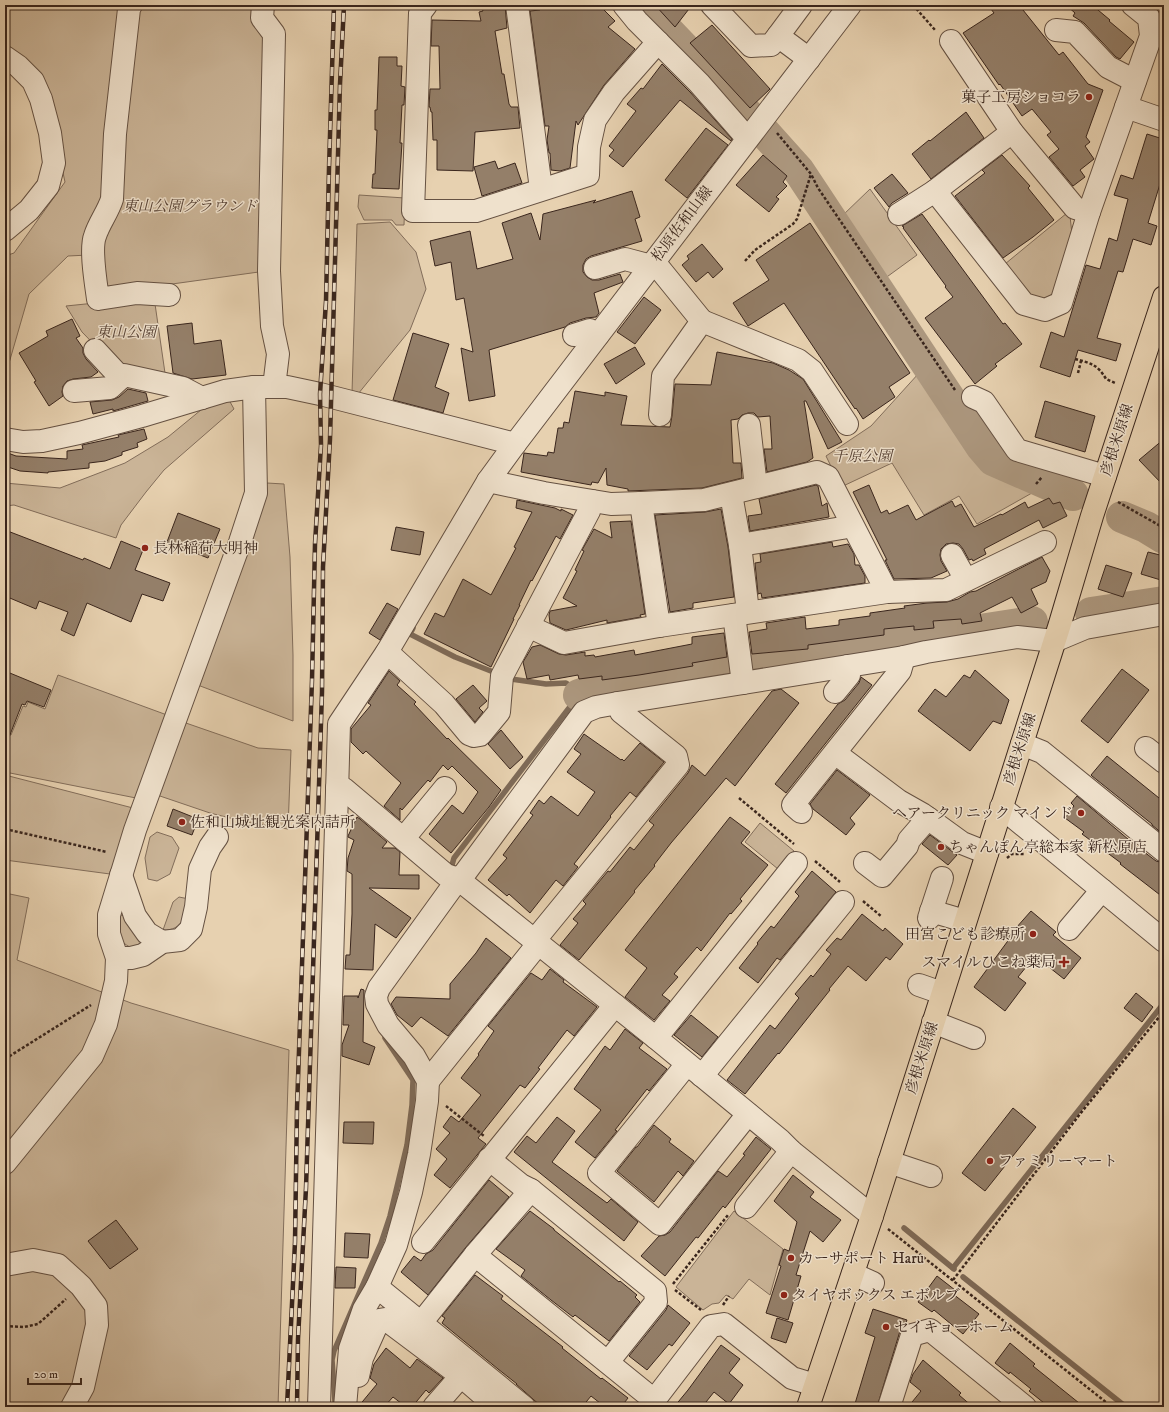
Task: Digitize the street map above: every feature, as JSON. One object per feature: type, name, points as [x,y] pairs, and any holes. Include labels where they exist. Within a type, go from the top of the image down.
[{"type":"main road","name":"彦根米原線","points":[[808,1407],[872,1216],[1022,744],[1105,476],[1164,297]]},
{"type":"street","points":[[131,5],[129,9],[114,134],[112,199],[109,209],[94,238],[98,299],[137,293],[169,295]]},
{"type":"street","points":[[5,1162],[92,1056],[106,1024],[116,981],[117,958],[109,934],[109,915],[135,830],[256,493],[264,387],[278,354],[272,326],[269,271],[274,34],[262,18],[263,5]]},
{"type":"street","points":[[517,5],[541,189]]},
{"type":"street","points":[[624,5],[637,21],[699,83],[747,138]]},
{"type":"street","points":[[712,5],[751,46],[771,45],[801,5]]},
{"type":"street","name":"松原佐和山線","points":[[319,1407],[337,788],[342,757],[339,724],[386,652],[467,504],[488,481],[747,138],[850,5]]},
{"type":"street","points":[[935,191],[1024,304],[1045,310],[1061,304],[1089,212],[1152,36],[1149,18],[1134,5]]},
{"type":"street","points":[[423,6],[420,13],[413,211],[476,211],[588,175],[589,148],[595,120],[614,92],[658,42]]},
{"type":"street","points":[[1056,30],[1075,32],[1108,67],[1135,80]]},
{"type":"street","points":[[778,36],[809,59]]},
{"type":"street","points":[[951,41],[1012,132],[1075,208],[1089,212]]},
{"type":"street","points":[[5,57],[18,66],[33,81],[41,99],[50,133],[54,163],[48,186],[29,210],[5,230]]},
{"type":"street","points":[[1126,107],[1164,120]]},
{"type":"street","points":[[899,214],[935,191],[1012,132]]},
{"type":"street","points":[[595,268],[625,259],[659,268],[702,321],[798,360],[812,371],[847,424]]},
{"type":"street","points":[[660,415],[663,376],[702,321]]},
{"type":"street","points":[[574,335],[590,330],[598,335]]},
{"type":"street","points":[[95,350],[121,378]]},
{"type":"street","points":[[74,391],[110,388],[124,376],[183,388],[202,398]]},
{"type":"street","points":[[5,439],[23,442],[42,441],[128,420],[225,391],[264,387],[287,387],[325,395],[485,444],[515,444]]},
{"type":"street","points":[[973,397],[984,402],[1017,450],[1026,444],[1105,476]]},
{"type":"street","points":[[749,425],[756,487]]},
{"type":"street","points":[[488,481],[611,504],[704,500],[817,472],[828,477],[887,592]]},
{"type":"street","points":[[731,494],[740,545],[742,673]]},
{"type":"street","points":[[386,652],[444,704],[469,734],[474,736],[480,734],[499,712],[503,688],[502,676],[589,511],[592,501]]},
{"type":"street","points":[[641,503],[659,626]]},
{"type":"street","points":[[740,545],[852,526]]},
{"type":"street","points":[[528,626],[564,642],[659,626],[887,592],[946,590],[1045,542]]},
{"type":"street","points":[[952,555],[966,580]]},
{"type":"street","points":[[345,1407],[350,1349],[364,1309],[377,1287],[396,1245],[411,1192],[427,1101],[428,1081],[414,1056],[388,1025],[377,1004],[376,996],[379,988],[458,879],[465,873],[482,851],[584,712],[596,707],[618,703],[663,700],[718,691],[742,673],[848,666],[1017,637],[1054,641],[1085,628],[1164,614]]},
{"type":"street","points":[[797,808],[835,753],[900,671],[904,657]]},
{"type":"street","points":[[835,692],[848,675],[848,666]]},
{"type":"street","points":[[428,1081],[536,942],[678,765],[676,756],[621,712],[618,703]]},
{"type":"street","points":[[1022,744],[1042,752],[1164,851]]},
{"type":"street","points":[[1146,748],[1164,762]]},
{"type":"street","points":[[835,753],[895,806],[928,818],[962,843],[987,853]]},
{"type":"street","points":[[337,788],[344,788],[446,875],[458,879],[536,942],[592,979],[615,1005],[872,1216]]},
{"type":"street","points":[[404,838],[445,788]]},
{"type":"street","points":[[1001,807],[1164,941]]},
{"type":"street","points":[[865,863],[882,876],[908,846],[909,840],[928,818]]},
{"type":"street","points":[[117,958],[131,958],[143,955],[162,942],[180,940],[191,929],[196,907],[200,869],[217,836]]},
{"type":"street","points":[[656,1038],[796,863]]},
{"type":"street","points":[[121,875],[135,916],[147,933],[162,942]]},
{"type":"street","points":[[942,878],[930,915],[965,921]]},
{"type":"street","points":[[1070,929],[1102,890]]},
{"type":"street","points":[[748,1114],[660,1224],[599,1173],[694,1070],[843,902]]},
{"type":"street","points":[[919,985],[942,993]]},
{"type":"street","points":[[423,1242],[615,1005]]},
{"type":"street","points":[[933,1022],[974,1038]]},
{"type":"street","points":[[746,1207],[791,1151]]},
{"type":"street","points":[[494,1153],[521,1184],[531,1190],[655,1290],[656,1302],[608,1362]]},
{"type":"street","points":[[889,1162],[931,1176]]},
{"type":"street","points":[[421,1323],[475,1255],[531,1190]]},
{"type":"street","points":[[475,1255],[608,1362],[651,1403],[711,1326],[724,1324],[792,1378],[815,1385]]},
{"type":"street","points":[[5,1265],[32,1260],[58,1265],[81,1286],[96,1306],[97,1325],[83,1388],[72,1407]]},
{"type":"street","points":[[853,1274],[873,1283]]},
{"type":"street","points":[[377,1287],[524,1407]]},
{"type":"street","points":[[348,1407],[362,1358],[379,1320],[385,1319],[461,1376],[497,1407]]},
{"type":"street","points":[[889,1407],[912,1335],[930,1330],[1025,1407]]},
{"type":"street","points":[[434,1407],[461,1376]]},
{"type":"path","points":[[914,5],[944,40],[951,41]]},
{"type":"path","points":[[764,117],[811,174],[818,188],[951,387],[960,395],[973,397]]},
{"type":"path","points":[[745,261],[755,250],[793,224],[797,219],[811,174]]},
{"type":"path","points":[[1075,359],[1091,363],[1101,371],[1106,380],[1112,382]]},
{"type":"path","points":[[1078,373],[1081,360]]},
{"type":"path","points":[[1118,502],[1164,528]]},
{"type":"path","points":[[5,829],[112,853]]},
{"type":"path","points":[[5,1059],[113,990]]},
{"type":"path","points":[[953,1280],[1080,1114],[1164,1011]]},
{"type":"path","points":[[440,1101],[494,1153]]},
{"type":"path","points":[[671,1286],[733,1208],[746,1207]]},
{"type":"path","points":[[872,1216],[1112,1407]]},
{"type":"path","points":[[5,1326],[24,1327],[38,1324],[81,1286]]},
{"type":"path","points":[[722,1305],[729,1296]]},
{"type":"green space","points":[[5,5],[125,5],[108,198],[89,255],[68,256],[29,294],[5,377],[5,256],[14,253],[65,182],[44,85],[5,43]]},
{"type":"green space","name":"東山公園グラウンド","points":[[135,5],[259,5],[270,36],[266,271],[100,294],[97,255]]},
{"type":"green space","points":[[870,189],[917,255],[884,279],[842,216]]},
{"type":"green space","points":[[359,195],[405,198],[404,225],[396,225],[392,220],[364,220],[358,207]]},
{"type":"green space","points":[[1067,213],[1070,216],[1072,234],[1055,293],[1041,300],[1027,295],[1005,264]]},
{"type":"green space","points":[[390,222],[416,252],[426,289],[410,330],[358,394],[352,393],[357,224]]},
{"type":"green space","name":"東山公園","points":[[154,297],[166,380],[119,370],[82,332],[66,306]]},
{"type":"green space","name":"千原公園","points":[[923,371],[934,390],[981,458],[992,467],[1041,486],[1039,489],[977,524],[959,496],[924,515],[892,463],[841,487],[826,456],[871,426],[919,373]]},
{"type":"green space","points":[[229,400],[234,409],[164,470],[121,525],[116,538],[14,505],[5,506],[5,483],[60,488],[125,463],[168,437],[207,405]]},
{"type":"green space","points":[[267,483],[284,484],[290,557],[293,655],[293,721],[195,684]]},
{"type":"green space","points":[[58,675],[167,715],[136,798],[5,772],[5,733],[11,735],[23,706],[26,707],[28,702],[45,709]]},
{"type":"green space","points":[[183,722],[258,748],[291,750],[288,829],[246,822],[210,813],[157,795]]},
{"type":"green space","points":[[5,775],[133,808],[110,874],[5,860]]},
{"type":"green space","points":[[760,823],[794,851],[778,869],[745,842]]},
{"type":"green space","points":[[157,832],[172,837],[179,848],[170,874],[157,881],[148,879],[145,858],[150,837]]},
{"type":"green space","points":[[5,893],[29,898],[17,960],[131,1003],[289,1050],[278,1407],[5,1407]]},
{"type":"green space","points":[[179,897],[189,899],[185,916],[175,928],[163,930],[173,902]]},
{"type":"green space","points":[[121,915],[127,917],[144,945],[135,949],[129,947],[122,941],[119,933],[117,917]]},
{"type":"green space","points":[[734,1211],[783,1249],[770,1295],[749,1279],[733,1299],[726,1295],[719,1303],[712,1304],[703,1310],[676,1287]]},
{"type":"building","points":[[481,5],[505,5],[507,28],[495,31],[502,74],[504,74],[509,104],[511,107],[518,107],[520,128],[475,132],[473,171],[437,170],[437,140],[433,140],[432,112],[429,107],[430,89],[440,89],[439,46],[431,46],[432,20],[481,21],[479,12],[483,11]]},
{"type":"building","points":[[540,5],[599,5],[615,21],[608,27],[635,49],[604,85],[578,125],[576,121],[570,168],[560,171],[551,170],[550,153],[547,140],[549,126],[545,126],[530,11],[540,10]]},
{"type":"building","points":[[655,5],[692,5],[675,27]]},
{"type":"building","points":[[988,5],[1019,5],[1059,55],[1063,52],[1088,84],[1103,90],[1086,137],[1090,142],[1085,146],[1094,159],[1080,170],[1085,177],[1073,186],[1049,157],[1059,149],[1047,135],[1051,132],[1032,109],[1022,116],[963,33],[994,13]]},
{"type":"building","points":[[1066,5],[1092,5],[1134,42],[1120,59],[1116,57],[1084,23],[1073,16],[1075,13]]},
{"type":"building","points":[[712,25],[770,89],[750,108],[690,43]]},
{"type":"building","points":[[379,57],[397,57],[397,66],[402,66],[401,86],[405,87],[404,105],[402,105],[400,143],[402,143],[399,189],[372,188],[373,174],[375,174],[377,130],[375,130],[375,110],[377,110]]},
{"type":"building","points":[[662,64],[690,92],[732,139],[731,141],[680,100],[623,167],[609,156],[614,150],[609,146],[636,111],[627,104],[641,88],[643,89]]},
{"type":"building","points":[[966,112],[984,138],[931,179],[912,154]]},
{"type":"building","points":[[706,128],[728,145],[687,198],[665,180]]},
{"type":"building","points":[[1147,134],[1163,139],[1161,145],[1164,146],[1164,171],[1148,223],[1157,226],[1151,245],[1133,239],[1123,272],[1118,271],[1097,338],[1121,344],[1116,361],[1078,350],[1070,377],[1040,367],[1051,332],[1064,337],[1086,265],[1100,269],[1109,238],[1117,241],[1128,199],[1114,195],[1121,175],[1133,179]]},
{"type":"building","points":[[763,155],[787,176],[783,182],[787,186],[776,197],[779,199],[769,212],[736,185]]},
{"type":"building","points":[[1002,155],[1030,186],[1028,188],[1054,220],[1003,258],[955,196],[985,173],[982,170]]},
{"type":"building","points":[[495,161],[498,169],[515,163],[522,183],[482,196],[474,167]]},
{"type":"building","points":[[892,174],[908,193],[892,203],[889,207],[874,188]]},
{"type":"building","points":[[632,191],[640,217],[635,219],[642,241],[591,256],[586,259],[583,265],[583,272],[592,280],[599,280],[620,274],[623,282],[594,293],[599,313],[596,317],[586,318],[570,323],[565,327],[489,350],[495,396],[469,401],[461,348],[473,352],[464,298],[456,300],[451,262],[435,266],[430,241],[470,231],[477,269],[513,259],[502,223],[531,213],[540,240],[543,214],[596,200],[593,203]]},
{"type":"building","points":[[922,214],[1003,324],[1005,323],[1022,344],[995,364],[997,366],[975,384],[925,318],[953,297],[902,226]]},
{"type":"building","points":[[810,223],[910,373],[889,387],[895,397],[863,419],[784,303],[748,326],[733,303],[769,280],[756,260]]},
{"type":"building","points":[[702,244],[723,269],[713,278],[708,272],[696,282],[682,265],[689,259],[687,256]]},
{"type":"building","points":[[644,297],[661,310],[635,344],[617,332]]},
{"type":"building","points":[[72,319],[80,336],[76,338],[83,348],[83,353],[86,359],[98,372],[91,377],[67,381],[63,386],[63,396],[49,406],[34,382],[36,381],[19,353],[48,336],[46,331]]},
{"type":"building","points":[[192,323],[194,344],[221,340],[226,375],[192,379],[173,373],[167,326]]},
{"type":"building","points":[[413,333],[449,344],[435,387],[449,393],[443,413],[393,400]]},
{"type":"building","points":[[635,347],[645,364],[616,384],[604,364]]},
{"type":"building","points":[[717,352],[773,363],[789,370],[803,379],[842,442],[828,449],[806,401],[804,401],[813,458],[807,462],[767,472],[764,449],[772,449],[770,416],[758,417],[754,413],[748,413],[742,415],[738,419],[731,420],[733,463],[741,463],[742,478],[702,488],[628,491],[628,489],[607,485],[606,468],[598,483],[592,482],[591,485],[521,472],[524,453],[547,456],[548,452],[554,453],[558,428],[563,428],[564,422],[569,423],[575,391],[605,396],[605,392],[627,396],[621,425],[670,427],[675,384],[711,385]]},
{"type":"building","points":[[128,389],[146,393],[148,401],[113,411],[113,409],[93,414],[90,402],[112,400],[119,397]]},
{"type":"building","points":[[1045,401],[1095,416],[1085,452],[1035,437]]},
{"type":"building","points":[[144,429],[147,439],[137,443],[138,447],[122,452],[122,455],[105,461],[89,463],[89,468],[48,473],[20,471],[5,466],[5,452],[16,456],[67,459],[67,451],[83,449],[82,445],[119,437],[118,435]]},
{"type":"building","points":[[1164,439],[1164,486],[1139,460]]},
{"type":"building","points":[[816,485],[818,486],[822,506],[827,503],[829,517],[750,531],[748,516],[762,514],[759,499]]},
{"type":"building","points":[[869,485],[881,513],[887,510],[889,514],[908,505],[916,520],[952,501],[955,507],[961,504],[974,527],[1001,514],[1002,515],[1025,502],[1028,508],[1049,498],[1053,504],[1060,502],[1067,516],[1043,528],[1039,520],[984,549],[986,554],[973,561],[972,559],[969,560],[959,544],[946,544],[941,549],[940,555],[941,561],[947,571],[931,578],[894,579],[885,560],[887,560],[853,492]]},
{"type":"building","points":[[517,500],[555,508],[561,511],[561,509],[573,515],[560,539],[556,536],[532,581],[531,580],[491,667],[424,634],[435,613],[444,617],[463,579],[491,595],[516,548],[514,547],[532,512],[516,508]]},
{"type":"building","points":[[721,509],[728,547],[734,597],[693,603],[693,608],[670,612],[655,515],[705,512]]},
{"type":"building","points":[[178,513],[220,529],[208,558],[167,542]]},
{"type":"building","points":[[631,521],[645,614],[640,615],[641,617],[607,623],[607,620],[566,630],[550,623],[550,611],[577,606],[563,598],[577,571],[575,570],[584,551],[582,550],[594,529],[612,538],[610,522]]},
{"type":"building","points":[[396,527],[424,532],[420,555],[391,550]]},
{"type":"building","points":[[5,530],[83,560],[84,558],[110,569],[121,541],[143,550],[135,570],[170,583],[163,601],[142,594],[131,622],[87,603],[74,636],[61,630],[68,612],[39,601],[36,609],[5,596]]},
{"type":"building","points":[[832,542],[833,547],[848,544],[854,554],[855,565],[859,565],[865,576],[865,583],[762,598],[761,593],[758,594],[755,563],[761,562],[760,554]]},
{"type":"building","points":[[1148,552],[1164,556],[1164,581],[1141,574]]},
{"type":"building","points":[[1042,557],[1050,571],[1046,582],[1031,589],[1038,604],[1021,613],[1012,597],[980,613],[982,621],[962,624],[961,619],[933,621],[934,628],[914,630],[914,626],[884,629],[884,635],[808,645],[808,649],[752,654],[749,632],[767,629],[766,623],[805,617],[806,629],[839,625],[839,620],[870,616],[870,613],[905,608],[904,606],[947,602],[976,591]]},
{"type":"building","points":[[1106,565],[1132,573],[1123,597],[1098,589]]},
{"type":"building","points":[[387,603],[398,609],[380,640],[369,633]]},
{"type":"building","points":[[724,633],[727,657],[692,663],[693,666],[639,675],[602,680],[602,676],[579,679],[578,675],[550,680],[549,675],[527,679],[523,662],[532,647],[540,645],[559,654],[566,655],[585,652],[585,656],[594,655],[595,657],[634,650],[635,655],[692,644],[692,637]]},
{"type":"building","points":[[1122,669],[1149,690],[1108,743],[1081,721]]},
{"type":"building","points":[[975,670],[1009,700],[1001,724],[993,721],[970,751],[918,711],[935,689],[946,697],[964,675],[970,678]]},
{"type":"building","points":[[5,671],[51,690],[44,707],[27,701],[25,705],[22,704],[6,745],[5,745]]},
{"type":"building","points":[[389,671],[400,681],[397,685],[416,702],[414,704],[447,739],[448,738],[501,790],[451,853],[429,834],[452,805],[463,814],[478,792],[452,766],[448,770],[443,765],[430,782],[428,780],[402,810],[400,808],[400,820],[384,806],[401,783],[366,751],[363,754],[351,742],[351,729],[371,705],[368,703]]},
{"type":"building","points":[[861,677],[872,685],[786,793],[775,784],[838,704],[845,700],[859,683]]},
{"type":"building","points":[[473,685],[487,701],[479,708],[483,712],[475,722],[456,699]]},
{"type":"building","points":[[781,689],[799,703],[735,786],[726,778],[671,843],[654,865],[655,866],[634,891],[635,892],[579,960],[560,945],[578,923],[573,919],[586,904],[583,901],[608,871],[610,872],[630,847],[634,850],[654,825],[649,821],[688,773],[692,765],[705,776],[772,691]]},
{"type":"building","points":[[501,730],[523,757],[510,769],[488,744]]},
{"type":"building","points":[[584,734],[621,760],[622,759],[624,761],[640,743],[664,762],[636,797],[630,792],[610,816],[611,817],[574,864],[578,867],[563,886],[556,880],[530,913],[509,894],[507,896],[488,880],[507,858],[503,855],[533,815],[530,813],[539,800],[544,804],[551,796],[578,816],[595,792],[567,772],[581,754],[574,749]]},
{"type":"building","points":[[1107,756],[1164,802],[1164,835],[1091,775]]},
{"type":"building","points":[[837,770],[870,795],[850,818],[855,824],[846,835],[813,809],[810,804]]},
{"type":"building","points":[[1077,796],[1135,845],[1156,861],[1164,863],[1164,898],[1082,834],[1084,832],[1065,818],[1074,806],[1071,803]]},
{"type":"building","name":"佐和山城址観光案内詰所","points":[[173,809],[198,819],[192,835],[167,826]]},
{"type":"building","points":[[357,817],[387,842],[382,848],[395,848],[400,852],[399,875],[419,875],[419,889],[369,888],[411,918],[396,938],[375,924],[373,970],[345,969],[346,955],[350,955],[352,914],[352,874],[347,871],[348,858],[354,840],[348,836]]},
{"type":"building","points":[[730,817],[750,832],[741,843],[768,865],[740,899],[742,901],[731,914],[730,913],[701,951],[697,947],[674,974],[678,977],[662,995],[670,1001],[654,1020],[625,997],[647,968],[625,950]]},
{"type":"building","name":"ちゃんぽん亭総本家 新松原店","points":[[930,835],[957,855],[948,865],[922,844]]},
{"type":"building","points":[[812,871],[836,892],[780,960],[777,958],[758,983],[739,968],[771,926],[774,928],[799,896],[795,892]]},
{"type":"building","points":[[1031,911],[1056,932],[1053,935],[1081,958],[1064,979],[1035,956],[1018,977],[1026,983],[1005,1011],[974,987],[1010,938],[1008,937]]},
{"type":"building","points":[[862,914],[883,931],[885,928],[903,944],[890,960],[886,957],[866,981],[848,966],[779,1054],[778,1053],[745,1094],[727,1080],[770,1025],[775,1029],[799,998],[795,994],[811,975],[813,977],[831,954],[826,950],[837,938],[841,940]]},
{"type":"building","points":[[486,938],[511,958],[448,1036],[421,1017],[412,1027],[397,1015],[391,1004],[396,997],[450,999],[450,984],[476,953]]},
{"type":"building","points":[[550,969],[564,980],[563,982],[597,1007],[574,1036],[567,1030],[538,1068],[540,1069],[525,1088],[520,1085],[478,1138],[486,1144],[450,1188],[434,1175],[447,1159],[436,1149],[450,1133],[443,1127],[451,1116],[459,1122],[481,1095],[461,1078],[479,1055],[478,1054],[494,1031],[488,1026],[531,973],[542,980]]},
{"type":"building","points":[[361,989],[364,990],[363,1042],[375,1047],[369,1065],[342,1056],[342,1045],[349,1025],[343,1025],[344,996],[358,996],[358,998]]},
{"type":"building","points":[[1136,993],[1153,1007],[1142,1022],[1124,1008]]},
{"type":"building","points":[[691,1015],[718,1037],[702,1057],[674,1035]]},
{"type":"building","points":[[625,1029],[643,1043],[639,1048],[667,1069],[649,1091],[647,1089],[615,1130],[617,1131],[595,1158],[575,1142],[601,1110],[574,1089],[605,1046],[610,1050]]},
{"type":"building","points":[[1013,1108],[1036,1127],[985,1191],[962,1173]]},
{"type":"building","points":[[557,1117],[575,1131],[552,1162],[607,1203],[611,1199],[638,1222],[624,1241],[514,1152],[527,1136],[536,1143]]},
{"type":"building","points":[[344,1122],[374,1122],[373,1144],[343,1143]]},
{"type":"building","points":[[654,1125],[671,1139],[669,1142],[694,1161],[683,1176],[678,1171],[654,1202],[617,1171]]},
{"type":"building","points":[[756,1137],[771,1149],[725,1208],[723,1206],[665,1276],[641,1256],[659,1236],[670,1232],[718,1171],[727,1177],[745,1155],[743,1154]]},
{"type":"building","points":[[793,1175],[814,1192],[810,1197],[841,1220],[823,1242],[810,1231],[796,1275],[801,1276],[788,1320],[766,1313],[781,1266],[779,1265],[784,1249],[789,1251],[797,1222],[774,1201]]},
{"type":"building","points":[[489,1180],[509,1197],[466,1247],[428,1295],[401,1272],[414,1256],[421,1261],[426,1254],[433,1250]]},
{"type":"building","points":[[530,1211],[637,1295],[635,1297],[640,1302],[609,1341],[575,1315],[573,1317],[521,1276],[525,1270],[496,1249]]},
{"type":"building","points":[[116,1220],[138,1249],[110,1269],[88,1241]]},
{"type":"building","points":[[345,1233],[370,1234],[368,1258],[344,1257]]},
{"type":"building","points":[[336,1267],[356,1268],[355,1288],[335,1288]]},
{"type":"building","points":[[475,1275],[503,1296],[501,1299],[563,1347],[562,1348],[601,1379],[602,1378],[628,1398],[621,1407],[605,1407],[591,1396],[582,1407],[542,1407],[517,1384],[442,1323],[445,1318],[442,1316]]},
{"type":"building","points":[[937,1276],[955,1290],[953,1294],[979,1314],[963,1334],[934,1310],[932,1312],[918,1302]]},
{"type":"building","points":[[668,1305],[690,1323],[672,1346],[669,1344],[647,1370],[629,1356],[666,1310]]},
{"type":"building","points":[[873,1309],[907,1320],[900,1331],[877,1407],[854,1407],[875,1337],[865,1333]]},
{"type":"building","points":[[777,1318],[793,1323],[786,1343],[771,1338]]},
{"type":"building","points":[[1010,1343],[1035,1364],[1033,1366],[1084,1407],[1049,1407],[1029,1391],[1031,1389],[1010,1372],[1009,1374],[995,1363]]},
{"type":"building","points":[[721,1345],[740,1359],[729,1373],[743,1385],[729,1404],[714,1392],[702,1407],[674,1407],[688,1390]]},
{"type":"building","points":[[386,1348],[410,1368],[417,1359],[443,1378],[429,1393],[426,1390],[412,1407],[406,1407],[393,1397],[384,1407],[358,1407],[377,1384],[370,1378],[374,1364]]},
{"type":"building","points":[[923,1360],[961,1393],[959,1395],[973,1407],[908,1407],[921,1391],[910,1382],[913,1374]]},
{"type":"waterway","points":[[643,5],[753,120]]},
{"type":"waterway","points":[[764,132],[799,171],[981,446],[993,460],[1073,495]]},
{"type":"waterway","points":[[1122,517],[1146,527],[1164,538]]},
{"type":"waterway","points":[[1091,613],[1164,602]]},
{"type":"waterway","points":[[579,695],[597,689],[1032,622]]},
{"type":"waterway","points":[[413,628],[410,634],[455,657],[496,673]]},
{"type":"waterway","points":[[452,865],[454,858],[579,695],[574,688],[566,683],[546,684],[511,679]]},
{"type":"waterway","points":[[953,1268],[1164,1003]]},
{"type":"waterway","points":[[335,1402],[332,1360],[334,1351],[381,1243],[390,1216],[407,1145],[412,1105],[413,1080],[385,1038]]},
{"type":"waterway","points":[[904,1228],[954,1269]]},
{"type":"waterway","points":[[963,1277],[1126,1407]]},
{"type":"railway","points":[[287,1407],[295,1242],[297,1108],[312,680],[315,544],[321,445],[320,394],[326,301],[334,5]]},
{"type":"railway","points":[[297,1407],[298,1339],[306,1188],[322,692],[323,567],[330,439],[340,84],[344,5]]},
{"type":"place","name":"菓子工房ショコラ","points":[[1089,97]]},
{"type":"place","name":"長林稲荷大明神","points":[[145,548]]},
{"type":"place","name":"ヘアークリニック マインド","points":[[1081,813]]},
{"type":"place","name":"佐和山城址観光案内詰所","points":[[182,822]]},
{"type":"place","name":"ちゃんぽん亭総本家 新松原店","points":[[941,847]]},
{"type":"place","name":"田宮こども診療所","points":[[1033,934]]},
{"type":"place","name":"スマイルひこね薬局","points":[[1064,962]]},
{"type":"place","name":"ファミリーマート","points":[[990,1161]]},
{"type":"place","name":"カーサポート Haru","points":[[791,1258]]},
{"type":"place","name":"タイヤボックス エボルブ","points":[[784,1295]]},
{"type":"place","name":"セイキョーホーム","points":[[886,1327]]}]
